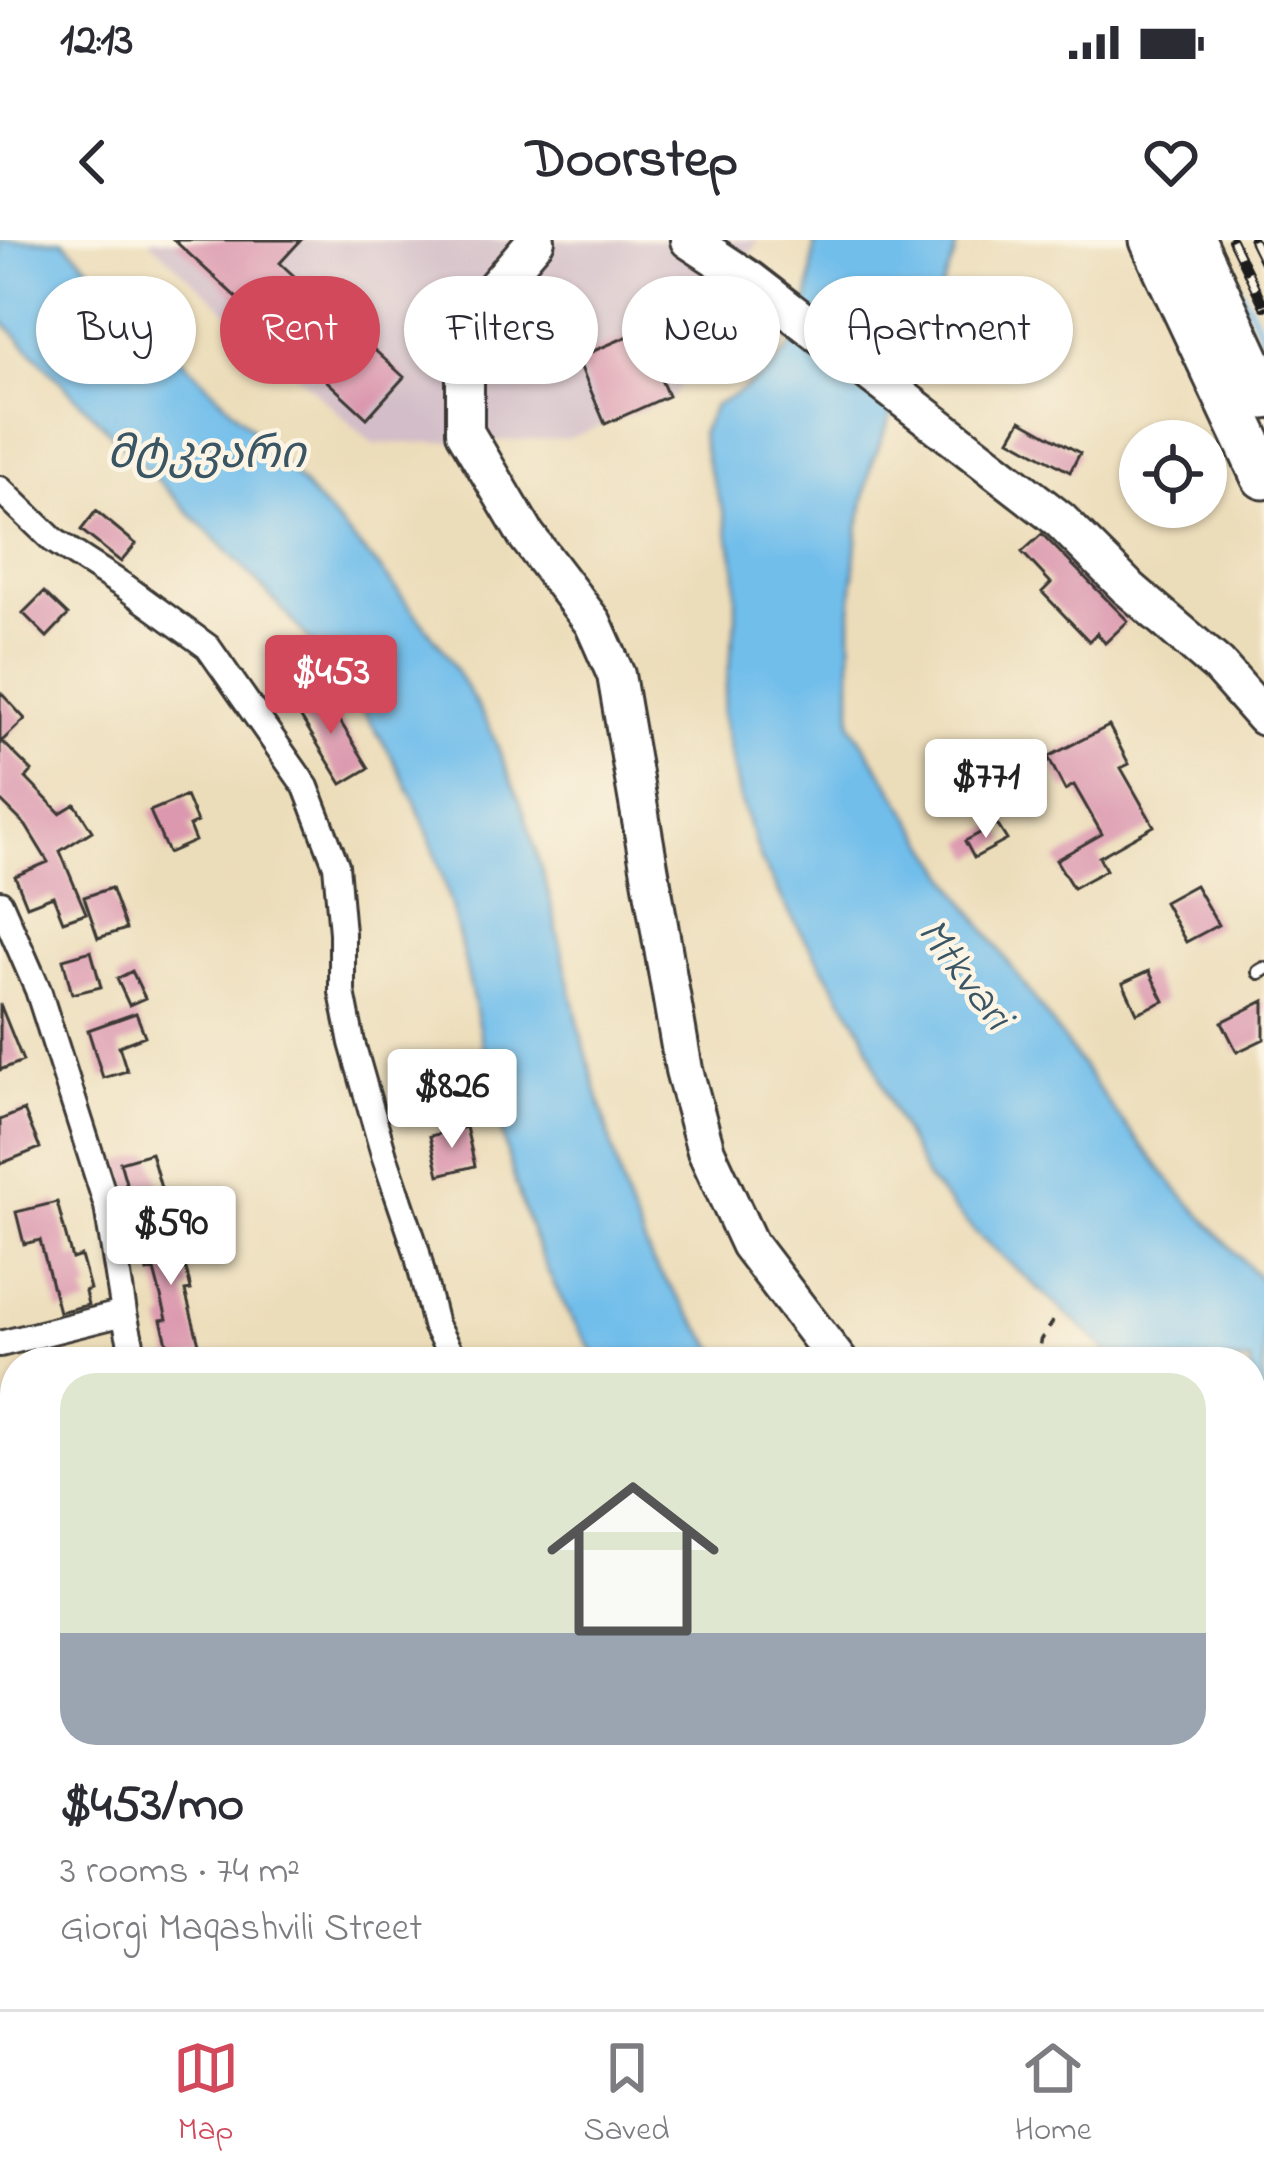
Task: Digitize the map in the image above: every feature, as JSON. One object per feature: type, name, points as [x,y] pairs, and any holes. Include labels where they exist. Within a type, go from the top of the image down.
[{"type":"highway","points":[[1153,240],[1264,476]]},
{"type":"highway","points":[[1192,240],[1264,396]]},
{"type":"street","points":[[536,240],[482,303],[465,364],[466,432],[526,535],[593,623],[616,675],[684,1070],[706,1151],[749,1244],[828,1347]]},
{"type":"street","points":[[689,240],[750,280],[1060,520],[1126,586],[1218,665],[1264,717]]},
{"type":"street","points":[[0,489],[53,540],[208,647],[306,787],[336,865],[342,992],[352,1043],[435,1325],[447,1347]]},
{"type":"street","points":[[1218,665],[1244,674],[1264,672]]},
{"type":"street","points":[[0,903],[38,990],[107,1206],[132,1347]]},
{"type":"street","points":[[0,1344],[124,1313]]},
{"type":"path","points":[[1040,1347],[1053,1322]]},
{"type":"shaded area","points":[[148,240],[758,240],[739,276],[622,276],[622,384],[681,384],[673,398],[567,439],[373,444],[307,384],[380,384],[380,276],[220,276],[220,305],[196,284],[196,276],[188,276]]},
{"type":"water","name":"მტკვარი","points":[[0,240],[63,240],[99,276],[36,276],[36,356],[0,318]]},
{"type":"water","points":[[815,240],[957,240],[946,276],[811,276]]},
{"type":"water","name":"Mtkvari","points":[[804,313],[804,384],[904,384],[871,466],[858,529],[851,609],[851,724],[964,900],[1115,1112],[1176,1188],[1264,1283],[1264,1347],[1102,1347],[973,1230],[927,1179],[892,1109],[863,1032],[761,860],[740,798],[722,713],[736,620],[736,570],[701,433],[714,406],[751,384],[780,384],[780,359],[791,347]]},
{"type":"water","name":"მტკვარი","points":[[196,373],[382,571],[444,650],[489,726],[524,812],[627,1202],[653,1263],[714,1347],[592,1347],[563,1302],[534,1239],[512,1173],[449,897],[405,781],[348,689],[314,646],[63,384],[196,384]]},
{"type":"building","points":[[174,240],[301,240],[280,263],[294,276],[220,276],[220,282]]},
{"type":"building","points":[[622,339],[622,384],[663,384],[668,396],[605,424],[588,384],[598,384],[598,349]]},
{"type":"building","points":[[380,355],[404,377],[367,418],[330,384],[380,384]]},
{"type":"building","points":[[1021,420],[1080,453],[1070,472],[1010,439]]},
{"type":"building","points":[[96,511],[136,544],[121,562],[81,530]]},
{"type":"building","points":[[1042,534],[1128,621],[1105,643],[1097,633],[1089,641],[1042,592],[1051,583],[1022,552]]},
{"type":"building","points":[[44,592],[68,615],[47,637],[23,613]]},
{"type":"building","points":[[320,689],[369,768],[342,784],[294,706]]},
{"type":"building","points":[[0,692],[25,719],[2,741],[32,771],[26,778],[60,813],[75,804],[92,831],[60,851],[86,913],[63,921],[53,896],[27,906],[15,876],[48,862],[26,826],[0,800]]},
{"type":"building","points":[[1109,726],[1129,764],[1121,768],[1154,826],[1099,857],[1106,870],[1073,888],[1056,860],[1102,834],[1074,785],[1065,790],[1048,757]]},
{"type":"building","points":[[186,796],[197,822],[189,826],[195,841],[168,853],[150,811]]},
{"type":"building","points":[[997,824],[1007,840],[974,858],[965,841]]},
{"type":"building","points":[[1195,885],[1218,925],[1186,942],[1164,902]]},
{"type":"building","points":[[111,888],[126,929],[98,938],[84,897]]},
{"type":"building","points":[[91,951],[101,987],[72,994],[63,959]]},
{"type":"building","points":[[132,971],[145,998],[129,1005],[117,979]]},
{"type":"building","points":[[1149,971],[1164,1001],[1137,1013],[1123,983]]},
{"type":"building","points":[[1264,1001],[1264,1039],[1237,1052],[1222,1022]]},
{"type":"building","points":[[0,1004],[23,1061],[0,1070]]},
{"type":"building","points":[[136,1013],[145,1036],[119,1046],[127,1071],[103,1078],[88,1030]]},
{"type":"building","points":[[24,1110],[40,1148],[0,1164],[0,1120]]},
{"type":"building","points":[[466,1127],[475,1166],[439,1175],[430,1136]]},
{"type":"building","points":[[151,1153],[161,1188],[130,1197],[120,1162]]},
{"type":"building","points":[[57,1202],[72,1259],[81,1256],[90,1289],[85,1291],[88,1305],[59,1312],[40,1240],[24,1244],[16,1212]]},
{"type":"building","points":[[175,1222],[191,1290],[185,1291],[200,1347],[168,1347],[161,1320],[167,1319],[154,1270],[147,1272],[137,1231]]},
{"type":"waterway","points":[[1217,240],[1264,339]]},
{"type":"railway","points":[[1232,240],[1264,306]]},
{"type":"railway","points":[[1253,240],[1264,262]]}]
